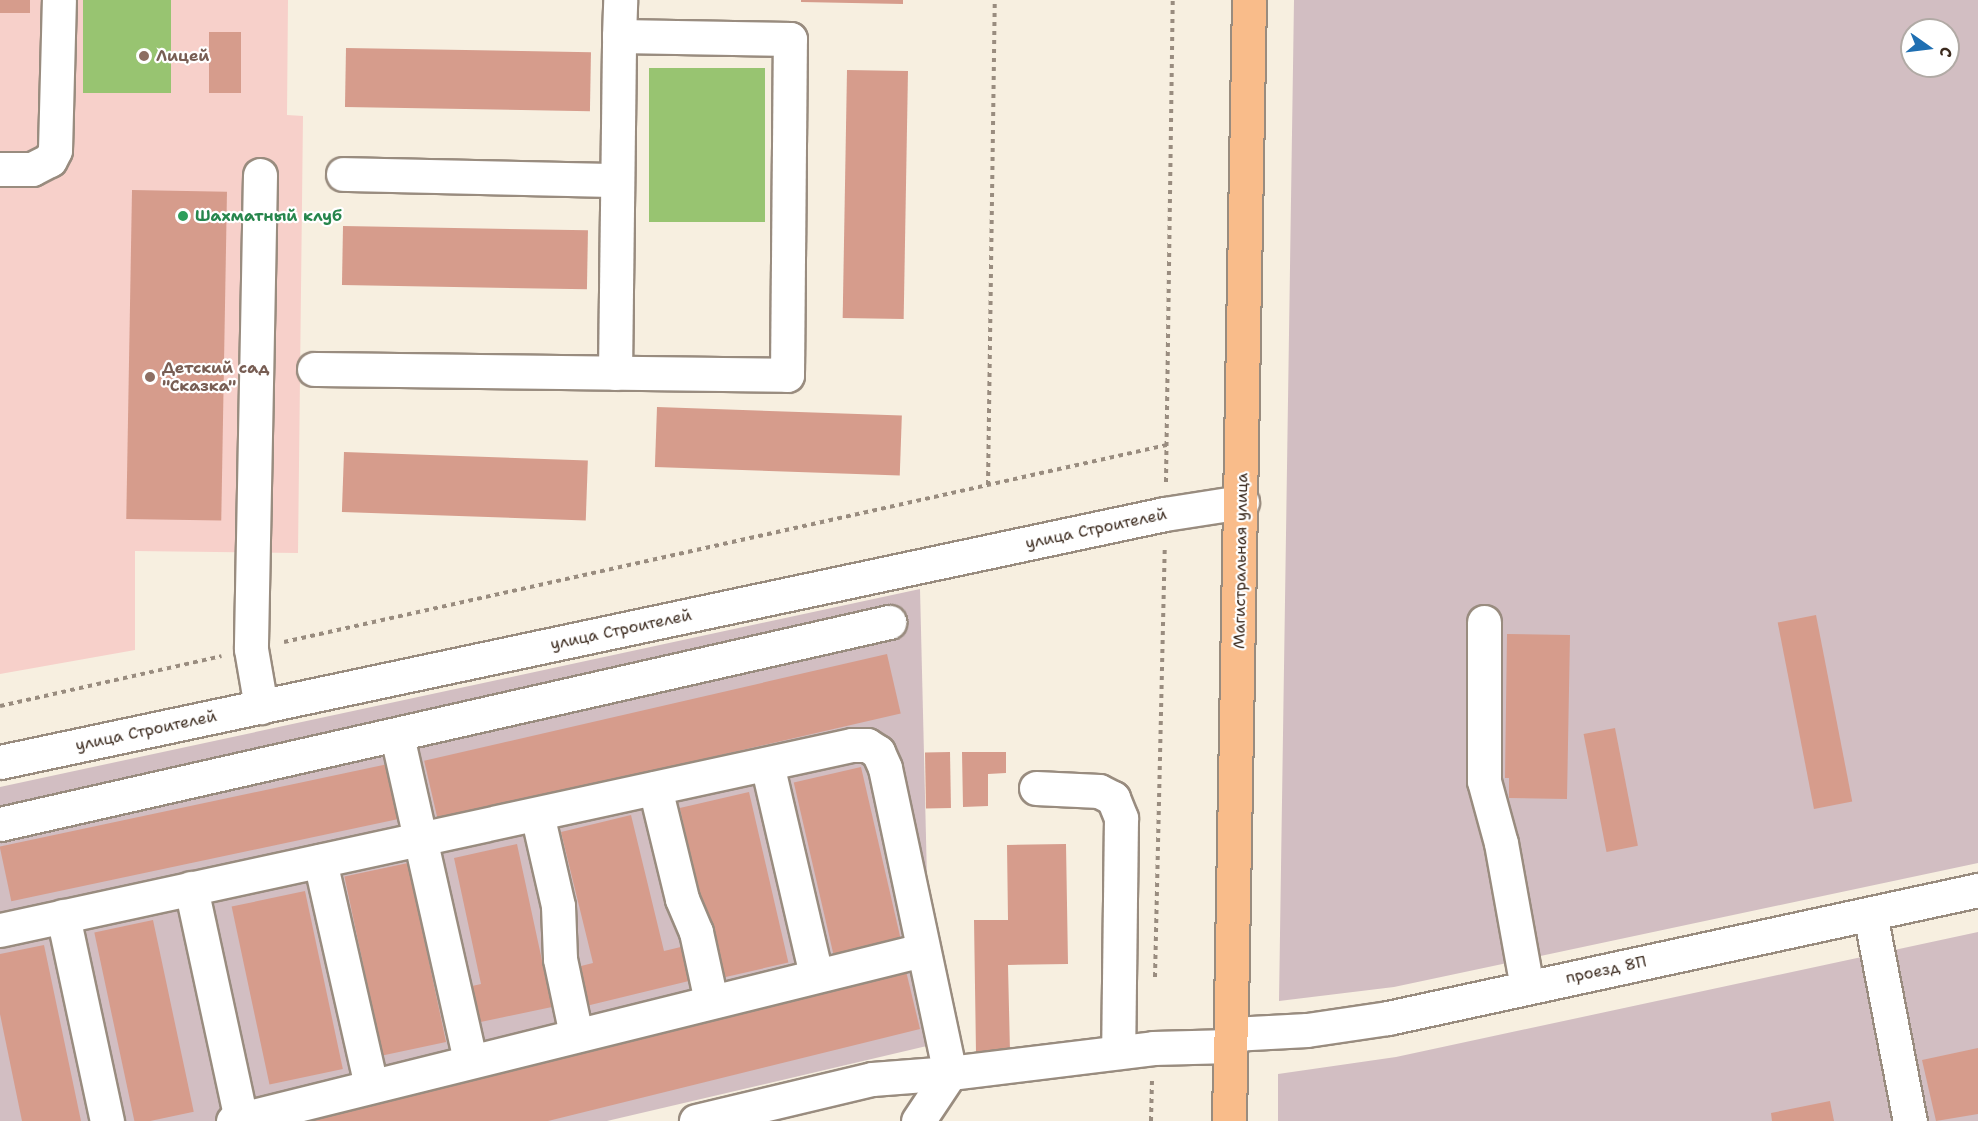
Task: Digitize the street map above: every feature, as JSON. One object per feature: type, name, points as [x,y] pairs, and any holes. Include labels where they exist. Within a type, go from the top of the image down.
[{"type":"main road","name":"Магистральная улица","points":[[1229,1121],[1242,502],[1248,0]]},
{"type":"street","points":[[0,169],[32,169],[50,160],[55,150],[59,0]]},
{"type":"street","points":[[615,373],[620,0]]},
{"type":"street","points":[[315,369],[787,375],[790,39],[619,36]]},
{"type":"street","points":[[343,174],[617,180]]},
{"type":"street","points":[[260,176],[251,649],[261,706]]},
{"type":"street","name":"улица Строителей","points":[[0,762],[1165,514],[1242,502]]},
{"type":"street","points":[[0,824],[397,736],[889,622]]},
{"type":"street","points":[[1484,622],[1484,781],[1501,843],[1527,987]]},
{"type":"street","points":[[397,736],[470,1059]]},
{"type":"street","points":[[0,930],[852,745],[867,745],[878,752],[885,768],[922,950],[950,1072],[918,1121]]},
{"type":"street","points":[[767,764],[816,975]]},
{"type":"street","points":[[655,788],[682,899],[696,932],[711,1001]]},
{"type":"street","points":[[1036,788],[1099,791],[1113,798],[1121,818],[1118,1052]]},
{"type":"street","points":[[537,814],[558,906],[560,959],[576,1034]]},
{"type":"street","points":[[320,861],[371,1085]]},
{"type":"street","points":[[191,888],[237,1120],[470,1059],[922,950]]},
{"type":"street","name":"проезд 8П","points":[[696,1121],[872,1079],[1342,1026],[1978,890]]},
{"type":"street","points":[[1870,914],[1910,1121]]},
{"type":"street","points":[[63,916],[107,1121]]},
{"type":"path","points":[[988,485],[995,0]]},
{"type":"path","points":[[1154,988],[1167,445],[1173,0]]},
{"type":"path","points":[[0,706],[1167,445]]},
{"type":"path","points":[[1151,1121],[1153,1048]]},
{"type":"shaded area","name":"Детский сад \"Сказка\"","points":[[0,0],[288,0],[287,115],[303,116],[298,553],[135,551],[135,650],[0,674]]},
{"type":"shaded area","points":[[1294,0],[1978,0],[1978,863],[1394,987],[1279,1001]]},
{"type":"shaded area","points":[[920,589],[931,1045],[607,1121],[0,1121],[0,787]]},
{"type":"shaded area","points":[[1978,932],[1978,1121],[1278,1121],[1278,1074],[1396,1057]]},
{"type":"green space","points":[[83,0],[171,0],[171,93],[83,93]]},
{"type":"green space","points":[[649,68],[765,68],[765,222],[649,222]]},
{"type":"building","points":[[0,0],[30,0],[30,13],[0,13]]},
{"type":"building","points":[[801,0],[903,0],[903,4],[801,2]]},
{"type":"building","points":[[209,32],[241,32],[241,93],[209,93]]},
{"type":"building","points":[[346,48],[591,52],[590,111],[345,107]]},
{"type":"building","points":[[847,70],[908,71],[904,319],[843,318]]},
{"type":"building","points":[[132,190],[227,192],[221,521],[126,519]]},
{"type":"building","points":[[343,226],[588,230],[587,289],[342,285]]},
{"type":"building","points":[[657,407],[902,416],[900,476],[655,467]]},
{"type":"building","points":[[344,452],[588,461],[586,520],[342,512]]},
{"type":"building","points":[[1816,615],[1852,802],[1814,809],[1778,622]]},
{"type":"building","points":[[1507,634],[1570,635],[1567,799],[1509,798],[1509,778],[1505,778]]},
{"type":"building","points":[[887,654],[901,713],[438,820],[424,761]]},
{"type":"building","points":[[1615,728],[1638,846],[1606,852],[1584,734]]},
{"type":"building","points":[[925,752],[950,752],[951,808],[926,808]]},
{"type":"building","points":[[962,752],[1006,752],[1006,773],[988,774],[988,806],[963,807]]},
{"type":"building","points":[[388,764],[400,819],[11,901],[0,846]]},
{"type":"building","points":[[861,767],[901,939],[834,955],[794,783]]},
{"type":"building","points":[[749,792],[788,963],[719,978],[680,808]]},
{"type":"building","points":[[631,815],[664,951],[685,946],[693,980],[582,1007],[573,968],[593,963],[561,832]]},
{"type":"building","points":[[517,844],[552,1007],[471,1024],[463,988],[481,984],[454,858]]},
{"type":"building","points":[[1066,844],[1068,964],[1008,965],[1010,1052],[976,1053],[974,920],[1008,920],[1007,845]]},
{"type":"building","points":[[408,863],[446,1042],[382,1056],[344,877]]},
{"type":"building","points":[[305,891],[343,1069],[269,1085],[232,907]]},
{"type":"building","points":[[153,920],[194,1112],[150,1121],[134,1121],[94,932]]},
{"type":"building","points":[[44,945],[81,1121],[22,1121],[0,1014],[0,954]]},
{"type":"building","points":[[906,971],[920,1029],[548,1121],[298,1121]]},
{"type":"building","points":[[1978,1048],[1978,1114],[1936,1121],[1922,1060]]},
{"type":"building","points":[[1830,1101],[1834,1121],[1772,1121],[1771,1113]]},
{"type":"place","name":"Лицей","points":[[144,56]]},
{"type":"place","name":"Шахматный клуб","points":[[183,216]]},
{"type":"place","name":"Детский сад \"Сказка\"","points":[[150,377]]}]
